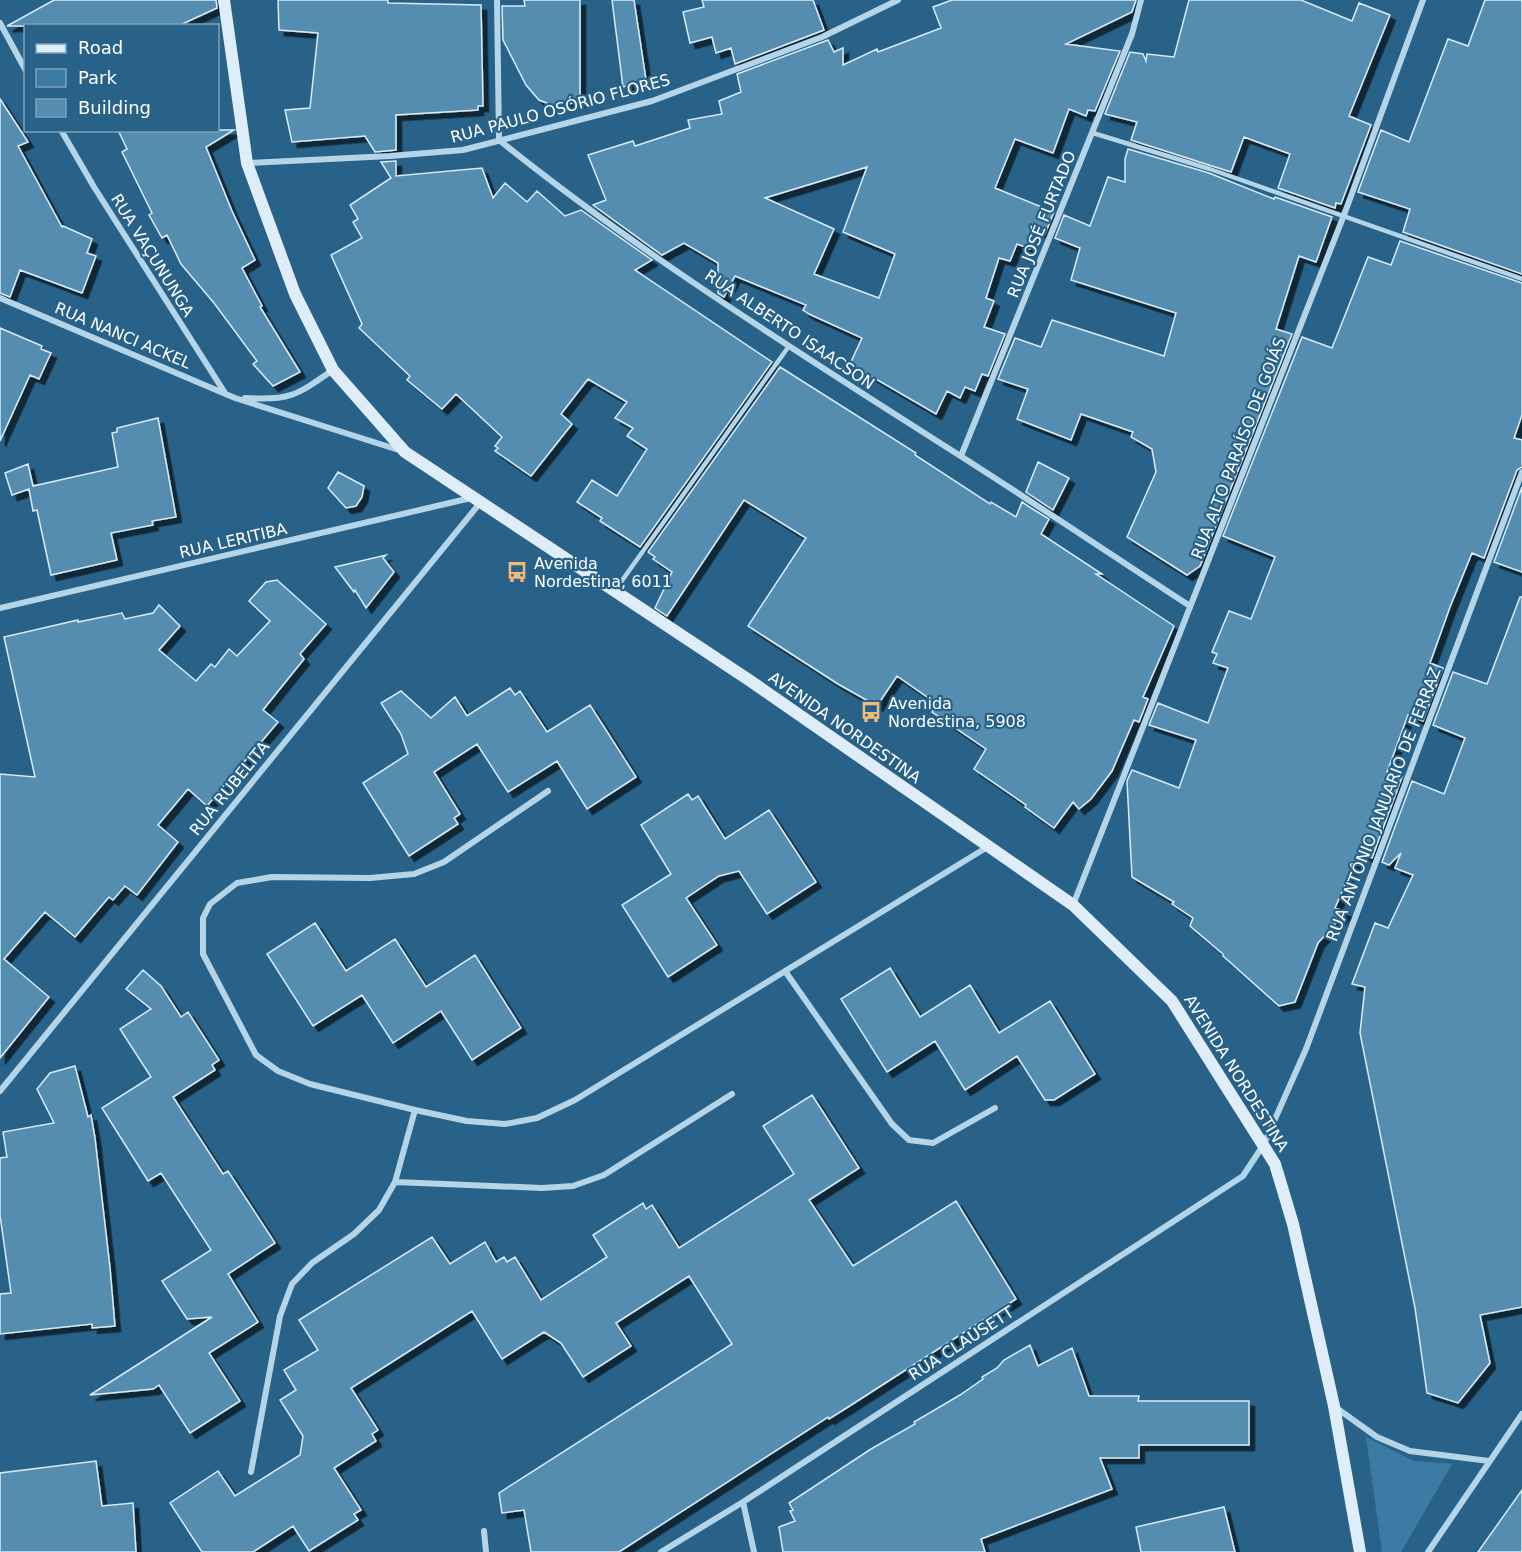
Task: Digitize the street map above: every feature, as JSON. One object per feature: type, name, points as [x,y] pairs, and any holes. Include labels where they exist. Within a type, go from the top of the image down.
[{"type":"main road","name":"AVENIDA NORDESTINA","points":[[224,0],[247,163],[295,294],[333,370],[405,452],[749,680],[1073,905],[1172,1001],[1275,1164],[1290,1213],[1334,1406],[1360,1552]]},
{"type":"street","points":[[497,0],[499,140]]},
{"type":"street","name":"RUA PAULO OSÓRIO FLORES","points":[[247,163],[463,150],[652,101],[822,37],[898,0]]},
{"type":"street","name":"RUA JOSÉ FURTADO","points":[[961,456],[1093,133],[1132,34],[1141,0]]},
{"type":"street","name":"RUA ALTO PARAÍSO DE GOIÁS","points":[[1073,905],[1344,215],[1423,0]]},
{"type":"street","points":[[0,23],[24,67]]},
{"type":"street","name":"RUA VAÇUNUNGA","points":[[62,132],[94,187],[225,393]]},
{"type":"street","name":"RUA ALBERTO ISAACSON","points":[[499,140],[562,191],[789,346],[1190,606]]},
{"type":"street","name":"RUA NANCI ACKEL","points":[[0,298],[235,398],[405,452]]},
{"type":"street","name":"RUA NANCI ACKEL","points":[[235,398],[273,400],[292,396],[333,370]]},
{"type":"street","name":"RUA ANTÔNIO JANUARIO DE FERRAZ","points":[[1264,1144],[1306,1049],[1522,472]]},
{"type":"street","name":"RUA LERITIBA","points":[[0,608],[476,500]]},
{"type":"street","name":"RUA RUBELITA","points":[[0,1091],[476,500]]},
{"type":"street","points":[[548,791],[444,862],[414,874],[370,878],[272,877],[237,883],[210,904],[203,918],[203,954],[256,1055],[278,1071],[310,1084],[415,1110],[467,1121],[505,1124],[537,1118],[575,1100],[989,846]]},
{"type":"street","points":[[785,971],[892,1124],[909,1140],[933,1143],[995,1108]]},
{"type":"street","points":[[395,1182],[542,1188],[573,1186],[604,1174],[732,1095]]},
{"type":"street","points":[[250,1472],[280,1316],[292,1284],[312,1263],[354,1234],[379,1210],[395,1182],[415,1110]]},
{"type":"street","name":"RUA CLAUSETT","points":[[661,1552],[743,1502],[1243,1176],[1264,1144]]},
{"type":"street","points":[[1334,1406],[1377,1437],[1410,1451],[1489,1461]]},
{"type":"street","points":[[1428,1552],[1522,1414]]},
{"type":"street","points":[[743,1502],[754,1552]]},
{"type":"street","points":[[484,1531],[486,1552]]},
{"type":"lane","points":[[1093,133],[1210,168],[1522,279]]},
{"type":"lane","points":[[614,591],[789,346]]},
{"type":"green space","points":[[1366,1437],[1414,1461],[1452,1464],[1401,1552],[1382,1552]]},
{"type":"building","points":[[54,0],[216,0],[217,8],[182,24],[24,24],[24,26],[7,26]]},
{"type":"building","points":[[278,0],[388,0],[388,3],[481,5],[483,106],[478,106],[478,110],[396,115],[396,150],[375,152],[365,136],[292,142],[285,110],[310,108],[318,33],[279,30]]},
{"type":"building","points":[[524,0],[580,0],[580,102],[554,106],[539,100],[526,85],[503,40],[502,6],[525,6]]},
{"type":"building","points":[[612,0],[634,0],[646,80],[623,87]]},
{"type":"building","points":[[702,0],[813,0],[824,30],[735,64],[731,48],[716,53],[712,37],[690,43],[683,12],[704,7]]},
{"type":"building","points":[[952,0],[1136,0],[1132,12],[1066,44],[1120,51],[1095,111],[1088,110],[1086,116],[1069,109],[1053,153],[1015,139],[995,188],[1054,212],[1045,234],[1036,230],[1030,249],[1017,244],[1010,261],[999,258],[986,298],[994,301],[984,327],[1005,334],[988,376],[982,374],[975,391],[965,387],[960,398],[947,391],[936,414],[850,364],[862,338],[809,314],[803,310],[806,305],[735,276],[724,297],[718,293],[718,263],[684,243],[662,255],[593,205],[606,200],[588,155],[633,141],[635,146],[690,128],[688,120],[722,114],[719,101],[741,92],[737,74],[828,40],[834,52],[843,48],[843,65],[877,49],[878,52],[941,28],[933,7]],"holes":[[[867,167],[843,232],[895,254],[879,298],[814,274],[834,229],[765,198]]]},
{"type":"building","points":[[1189,0],[1301,0],[1352,21],[1359,3],[1390,15],[1349,116],[1371,125],[1341,204],[1336,203],[1335,208],[1278,188],[1290,154],[1244,137],[1231,172],[1131,140],[1137,122],[1105,114],[1130,52],[1143,54],[1146,61],[1147,54],[1174,57]]},
{"type":"building","points":[[1485,0],[1522,0],[1522,274],[1403,232],[1410,209],[1358,192],[1381,130],[1409,142],[1448,39],[1468,46]]},
{"type":"building","points":[[0,99],[28,142],[18,146],[62,227],[92,239],[87,253],[96,256],[82,293],[20,270],[10,297],[0,293]]},
{"type":"building","points":[[234,130],[206,147],[255,260],[242,268],[262,306],[260,307],[300,372],[273,386],[253,364],[257,361],[214,303],[181,264],[167,235],[162,238],[149,215],[152,213],[122,152],[127,149],[119,132]]},
{"type":"building","points":[[1128,149],[1209,173],[1274,199],[1275,197],[1332,217],[1316,262],[1299,256],[1276,329],[1292,334],[1200,566],[1187,575],[1127,537],[1156,472],[1152,449],[1131,437],[1133,432],[1081,414],[1071,440],[1017,419],[1028,389],[998,379],[1015,338],[1041,347],[1052,320],[1164,356],[1176,313],[1071,280],[1080,248],[1055,238],[1064,215],[1090,226],[1108,177],[1125,182],[1125,159]]},
{"type":"building","points":[[396,161],[396,176],[482,168],[493,198],[505,183],[527,202],[537,191],[565,216],[581,210],[652,260],[635,270],[772,362],[640,547],[600,521],[602,518],[577,502],[592,480],[617,496],[647,449],[627,436],[633,428],[615,418],[627,402],[588,379],[561,414],[572,424],[531,476],[495,451],[498,448],[495,446],[502,437],[456,394],[442,409],[407,380],[410,376],[359,328],[362,324],[331,255],[362,238],[353,222],[358,219],[350,205],[391,178],[381,162]]},
{"type":"building","points":[[1400,241],[1522,283],[1522,415],[1514,438],[1522,440],[1522,467],[1517,470],[1484,558],[1472,553],[1450,607],[1430,663],[1443,668],[1423,721],[1408,715],[1387,772],[1402,777],[1372,858],[1359,853],[1335,908],[1346,912],[1318,943],[1295,1002],[1279,1006],[1190,926],[1193,918],[1172,904],[1174,902],[1132,877],[1127,781],[1132,770],[1179,788],[1196,740],[1149,725],[1158,703],[1208,723],[1228,668],[1213,663],[1217,654],[1212,652],[1229,611],[1251,619],[1275,557],[1223,536],[1302,337],[1332,348],[1368,257],[1391,265]]},
{"type":"building","points":[[0,328],[42,346],[41,349],[51,353],[39,379],[30,375],[0,441]]},
{"type":"building","points":[[780,367],[916,453],[915,455],[990,504],[991,502],[1016,517],[1022,502],[1049,519],[1041,534],[1102,574],[1096,574],[1174,626],[1143,697],[1148,699],[1139,722],[1134,720],[1112,771],[1091,799],[1079,809],[1073,802],[1054,828],[1025,807],[1026,805],[974,769],[986,749],[932,712],[937,704],[897,676],[877,706],[838,684],[748,626],[806,538],[744,500],[667,616],[655,608],[672,572],[653,559],[655,557],[648,552]]},
{"type":"building","points":[[158,418],[176,517],[152,521],[153,525],[111,533],[117,560],[51,575],[37,510],[33,511],[29,489],[12,495],[5,473],[28,464],[33,486],[118,467],[112,433],[117,432],[117,428]]},
{"type":"building","points":[[1038,462],[1069,478],[1053,510],[1026,492]]},
{"type":"building","points":[[338,472],[364,486],[362,497],[356,506],[346,508],[328,488]]},
{"type":"building","points":[[1522,487],[1522,572],[1494,562]]},
{"type":"building","points":[[386,555],[383,558],[394,572],[366,608],[355,590],[354,592],[335,567]]},
{"type":"building","points":[[277,580],[326,624],[300,654],[304,659],[263,710],[278,722],[207,806],[188,789],[158,825],[178,842],[137,895],[125,886],[113,900],[109,897],[75,937],[45,912],[4,959],[49,997],[0,1058],[0,774],[35,777],[4,637],[78,620],[78,622],[122,613],[125,619],[153,613],[159,605],[180,626],[159,650],[196,681],[211,664],[215,667],[229,649],[237,656],[270,621],[249,601],[266,582]]},
{"type":"building","points":[[1520,597],[1522,597],[1522,1307],[1480,1315],[1490,1363],[1458,1403],[1427,1393],[1415,1308],[1360,1033],[1365,987],[1352,984],[1375,923],[1388,928],[1413,875],[1395,868],[1401,853],[1389,865],[1382,862],[1412,781],[1444,794],[1465,738],[1433,725],[1453,672],[1487,684]]},
{"type":"building","points":[[510,688],[515,695],[520,691],[547,732],[590,705],[636,777],[587,809],[557,761],[508,792],[477,744],[434,772],[460,814],[454,818],[458,824],[409,856],[363,783],[408,754],[401,734],[381,703],[401,691],[431,718],[455,697],[467,716]]},
{"type":"building","points":[[688,794],[692,800],[698,796],[725,839],[769,810],[816,882],[767,914],[739,871],[719,876],[686,898],[717,945],[668,977],[622,905],[671,874],[641,825]]},
{"type":"building","points":[[315,923],[346,971],[395,939],[426,987],[475,955],[521,1028],[472,1060],[441,1011],[393,1043],[362,995],[313,1026],[267,954]]},
{"type":"building","points":[[890,968],[920,1017],[970,985],[999,1033],[1050,1001],[1095,1074],[1054,1100],[1045,1100],[1017,1056],[965,1090],[935,1041],[887,1072],[841,999]]},
{"type":"building","points":[[143,970],[161,986],[181,1017],[188,1012],[219,1060],[212,1065],[215,1070],[173,1097],[223,1174],[228,1171],[275,1243],[228,1274],[258,1322],[209,1353],[240,1401],[190,1433],[159,1385],[153,1389],[90,1395],[212,1317],[187,1319],[162,1281],[211,1250],[161,1173],[148,1181],[102,1108],[151,1077],[120,1029],[151,1009],[126,989]]},
{"type":"building","points":[[75,1066],[88,1117],[91,1115],[95,1138],[115,1326],[92,1328],[92,1324],[0,1334],[0,1294],[11,1293],[0,1215],[0,1158],[7,1157],[3,1132],[54,1123],[37,1089],[50,1073]]},
{"type":"building","points":[[812,1095],[859,1168],[809,1200],[853,1266],[956,1201],[1016,1299],[619,1552],[531,1552],[524,1510],[502,1513],[499,1493],[732,1344],[689,1276],[616,1323],[631,1346],[583,1377],[561,1343],[544,1332],[502,1359],[472,1311],[351,1388],[378,1430],[372,1434],[376,1441],[334,1468],[361,1510],[354,1514],[358,1520],[309,1551],[293,1526],[253,1552],[202,1552],[170,1503],[218,1471],[235,1496],[300,1455],[303,1436],[280,1400],[296,1390],[284,1370],[318,1350],[299,1320],[432,1237],[450,1264],[485,1242],[496,1262],[504,1257],[507,1262],[515,1257],[541,1300],[607,1257],[593,1235],[643,1203],[646,1209],[652,1205],[679,1248],[794,1174],[763,1126]]},
{"type":"building","points":[[1030,1345],[1038,1366],[1072,1348],[1089,1396],[1139,1396],[1138,1401],[1249,1401],[1249,1445],[1139,1445],[1139,1458],[1100,1458],[1112,1489],[981,1539],[985,1552],[783,1552],[779,1527],[795,1521],[789,1503],[871,1449],[960,1395],[997,1368],[1004,1360]]},
{"type":"building","points":[[96,1461],[102,1506],[133,1503],[136,1552],[0,1552],[0,1473]]},
{"type":"building","points":[[1522,1490],[1522,1552],[1478,1552]]},
{"type":"building","points":[[1224,1507],[1235,1552],[1141,1552],[1136,1527]]},
{"type":"place","name":"Avenida Nordestina, 6011","points":[[517,572]]},
{"type":"place","name":"Avenida Nordestina, 5908","points":[[871,712]]}]
